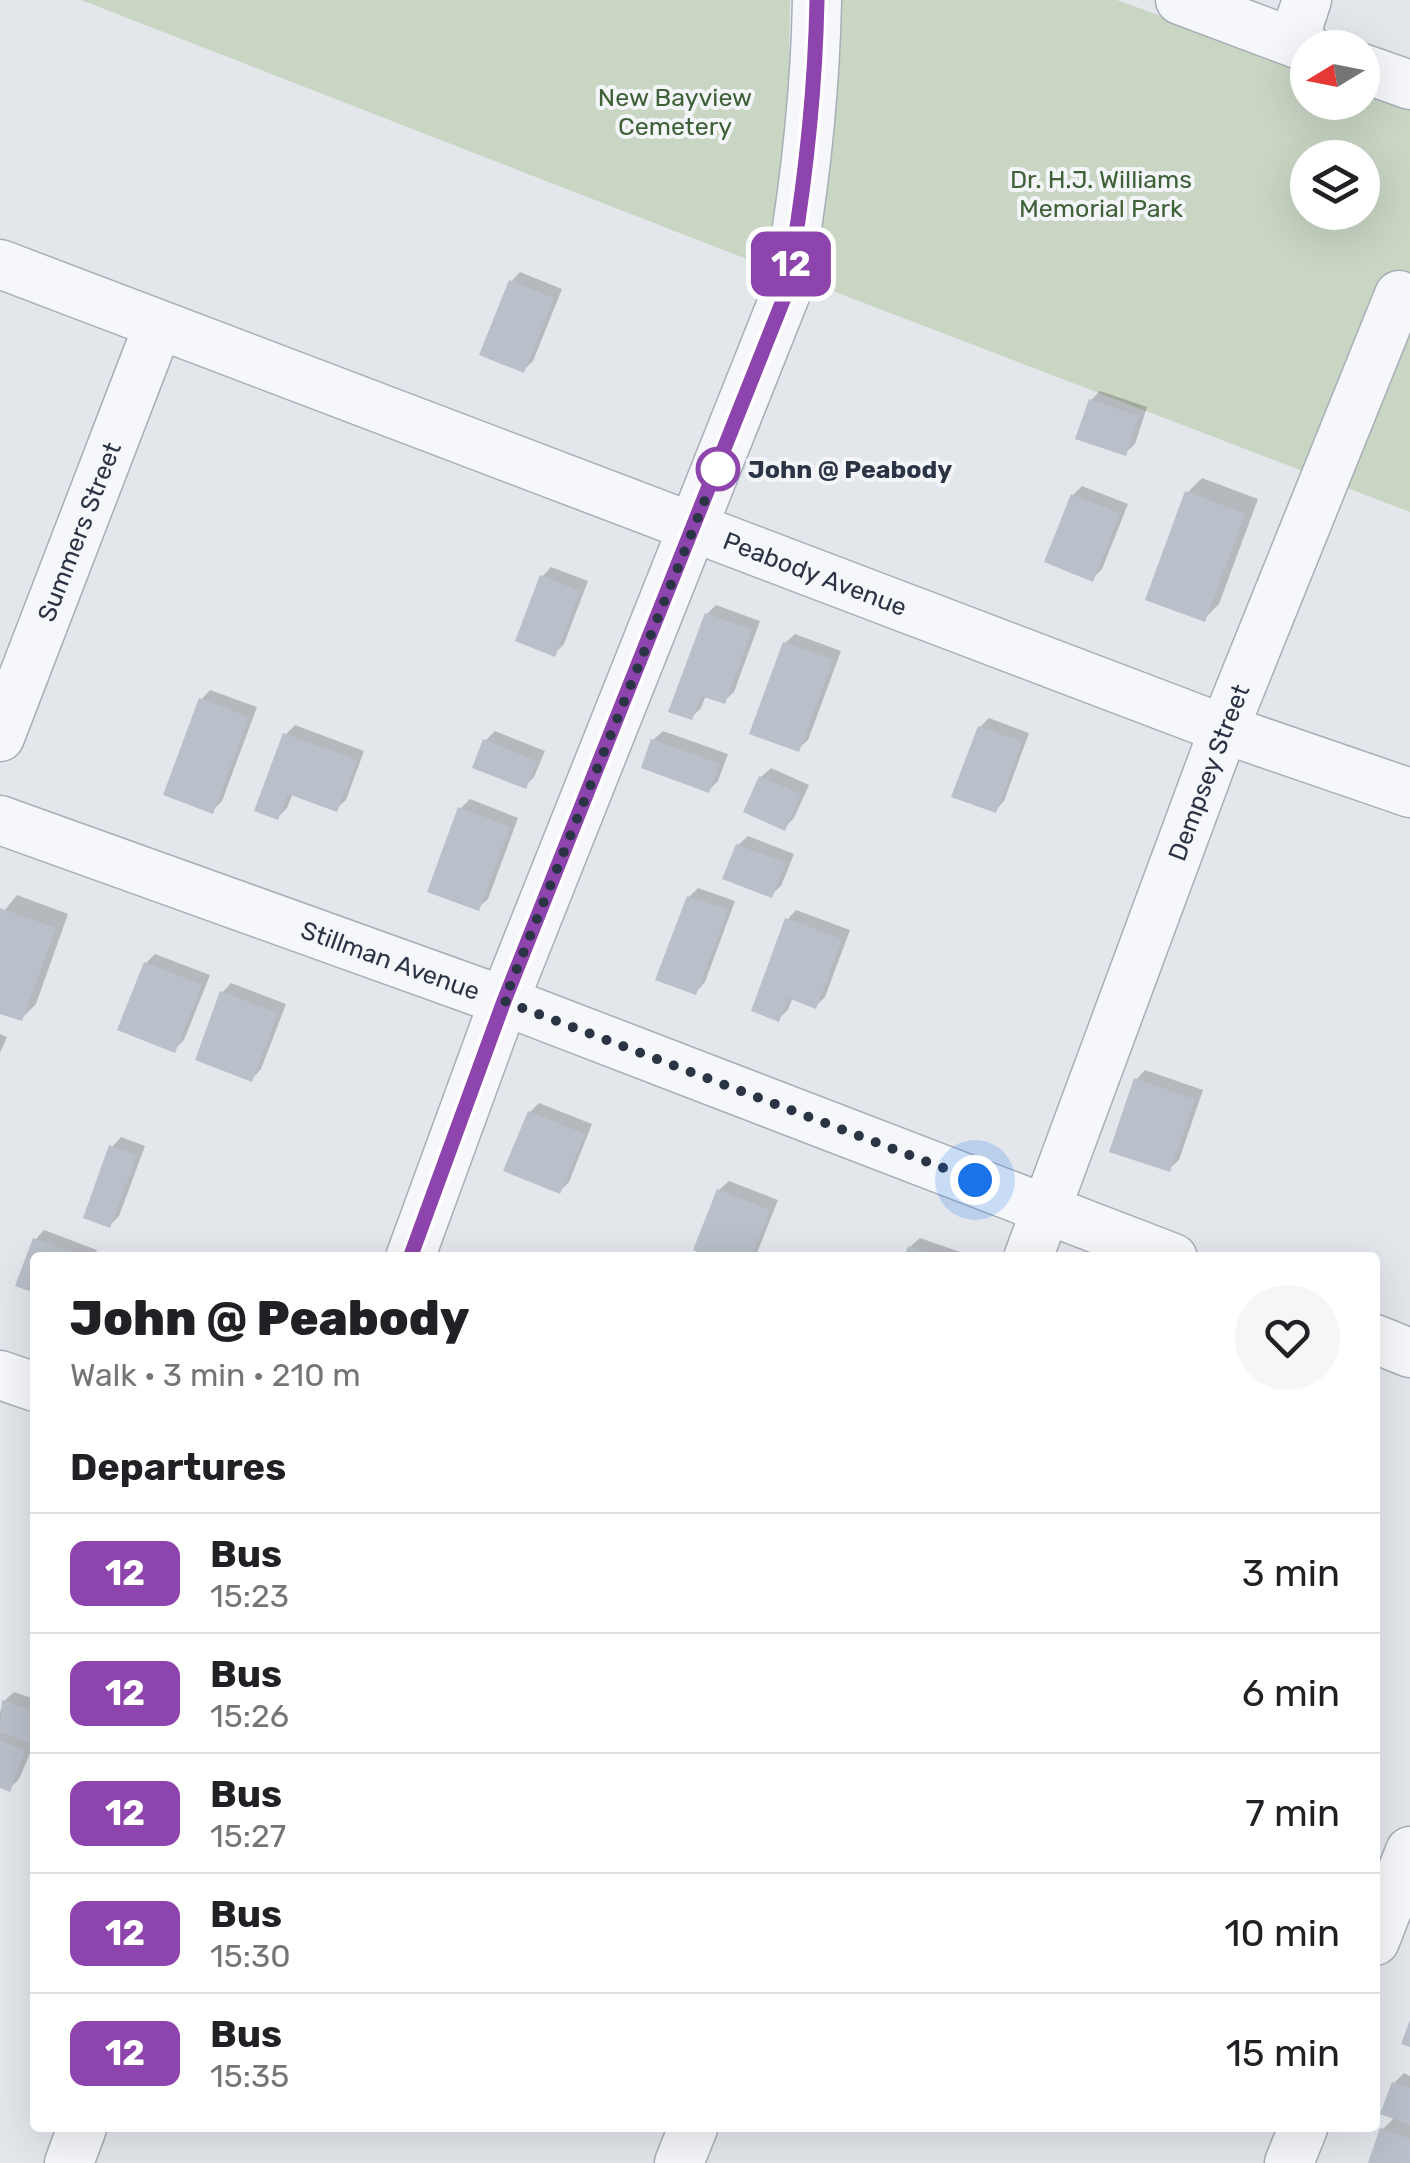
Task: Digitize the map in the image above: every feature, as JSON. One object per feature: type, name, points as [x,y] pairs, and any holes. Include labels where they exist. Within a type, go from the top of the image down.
[{"type":"street","points":[[412,1252],[504,1001],[786,293],[804,194],[816,87],[816,0]]},
{"type":"street","points":[[1180,0],[1302,30]]},
{"type":"street","points":[[1380,74],[1410,85]]},
{"type":"street","name":"Peabody Avenue","points":[[0,264],[1224,729],[1410,793]]},
{"type":"street","name":"Dempsey Street","points":[[1030,1252],[1224,729],[1399,294]]},
{"type":"street","name":"Summers Street","points":[[0,738],[158,326]]},
{"type":"street","name":"Stillman Avenue","points":[[0,820],[504,1001],[1158,1252]]},
{"type":"street","points":[[1380,1341],[1410,1353]]},
{"type":"street","points":[[0,1375],[30,1386]]},
{"type":"street","points":[[1380,1928],[1410,1852]]},
{"type":"street","points":[[69,2163],[81,2132]]},
{"type":"street","points":[[680,2163],[692,2132]]},
{"type":"street","points":[[1289,2163],[1301,2132]]},
{"type":"green space","name":"New Bayview Cemetery","points":[[81,0],[790,0],[788,124],[774,222],[762,265]]},
{"type":"green space","name":"Dr. H.J. Williams Memorial Park","points":[[836,0],[1117,0],[1290,64],[1290,120],[1380,120],[1380,97],[1410,108],[1410,512],[804,280],[821,211],[833,106]]},
{"type":"building","points":[[509,280],[554,298],[524,373],[479,355]]},
{"type":"building","points":[[1089,399],[1139,416],[1126,456],[1075,439]]},
{"type":"building","points":[[1185,491],[1245,514],[1205,622],[1145,600]]},
{"type":"building","points":[[1071,494],[1120,513],[1093,582],[1044,562]]},
{"type":"building","points":[[540,575],[580,591],[555,657],[515,641]]},
{"type":"building","points":[[705,613],[752,630],[725,704],[701,696],[692,720],[668,712]]},
{"type":"building","points":[[783,642],[833,660],[799,752],[749,734]]},
{"type":"building","points":[[199,698],[249,717],[213,814],[163,795]]},
{"type":"building","points":[[978,726],[1022,742],[996,813],[951,797]]},
{"type":"building","points":[[283,733],[357,760],[337,812],[288,794],[278,820],[254,811]]},
{"type":"building","points":[[483,739],[537,761],[526,789],[472,768]]},
{"type":"building","points":[[651,739],[720,764],[709,793],[641,768]]},
{"type":"building","points":[[759,776],[801,794],[785,831],[743,812]]},
{"type":"building","points":[[458,807],[510,827],[479,911],[427,892]]},
{"type":"building","points":[[736,844],[786,863],[772,898],[722,879]]},
{"type":"building","points":[[687,896],[728,910],[696,995],[655,980]]},
{"type":"building","points":[[0,908],[56,928],[22,1021],[0,1014]]},
{"type":"building","points":[[785,918],[842,939],[816,1009],[788,998],[779,1022],[751,1011]]},
{"type":"building","points":[[144,962],[202,985],[175,1053],[117,1030]]},
{"type":"building","points":[[220,991],[278,1013],[252,1082],[195,1060]]},
{"type":"building","points":[[1134,1078],[1195,1099],[1170,1172],[1109,1152]]},
{"type":"building","points":[[528,1111],[585,1134],[560,1194],[503,1171]]},
{"type":"building","points":[[109,1145],[137,1155],[110,1228],[83,1218]]},
{"type":"building","points":[[717,1189],[770,1210],[753,1252],[693,1250]]},
{"type":"building","points":[[33,1238],[70,1252],[30,1252],[30,1291],[15,1286]]},
{"type":"building","points":[[2,1700],[30,1710],[30,1743],[0,1732]]},
{"type":"building","points":[[0,1741],[25,1751],[10,1792],[0,1788]]},
{"type":"building","points":[[1410,2020],[1410,2047],[1401,2044]]},
{"type":"building","points":[[1392,2082],[1410,2088],[1410,2125],[1380,2114]]},
{"type":"building","points":[[1380,2128],[1410,2139],[1410,2163],[1368,2163]]},
{"type":"bus line","name":"12","points":[[412,1252],[504,1001],[786,293],[804,194],[816,87],[817,0]]},
{"type":"place","name":"John @ Peabody","points":[[718,469]]},
{"type":"route","points":[[718,469],[721,460],[504,1001],[975,1180]]}]
